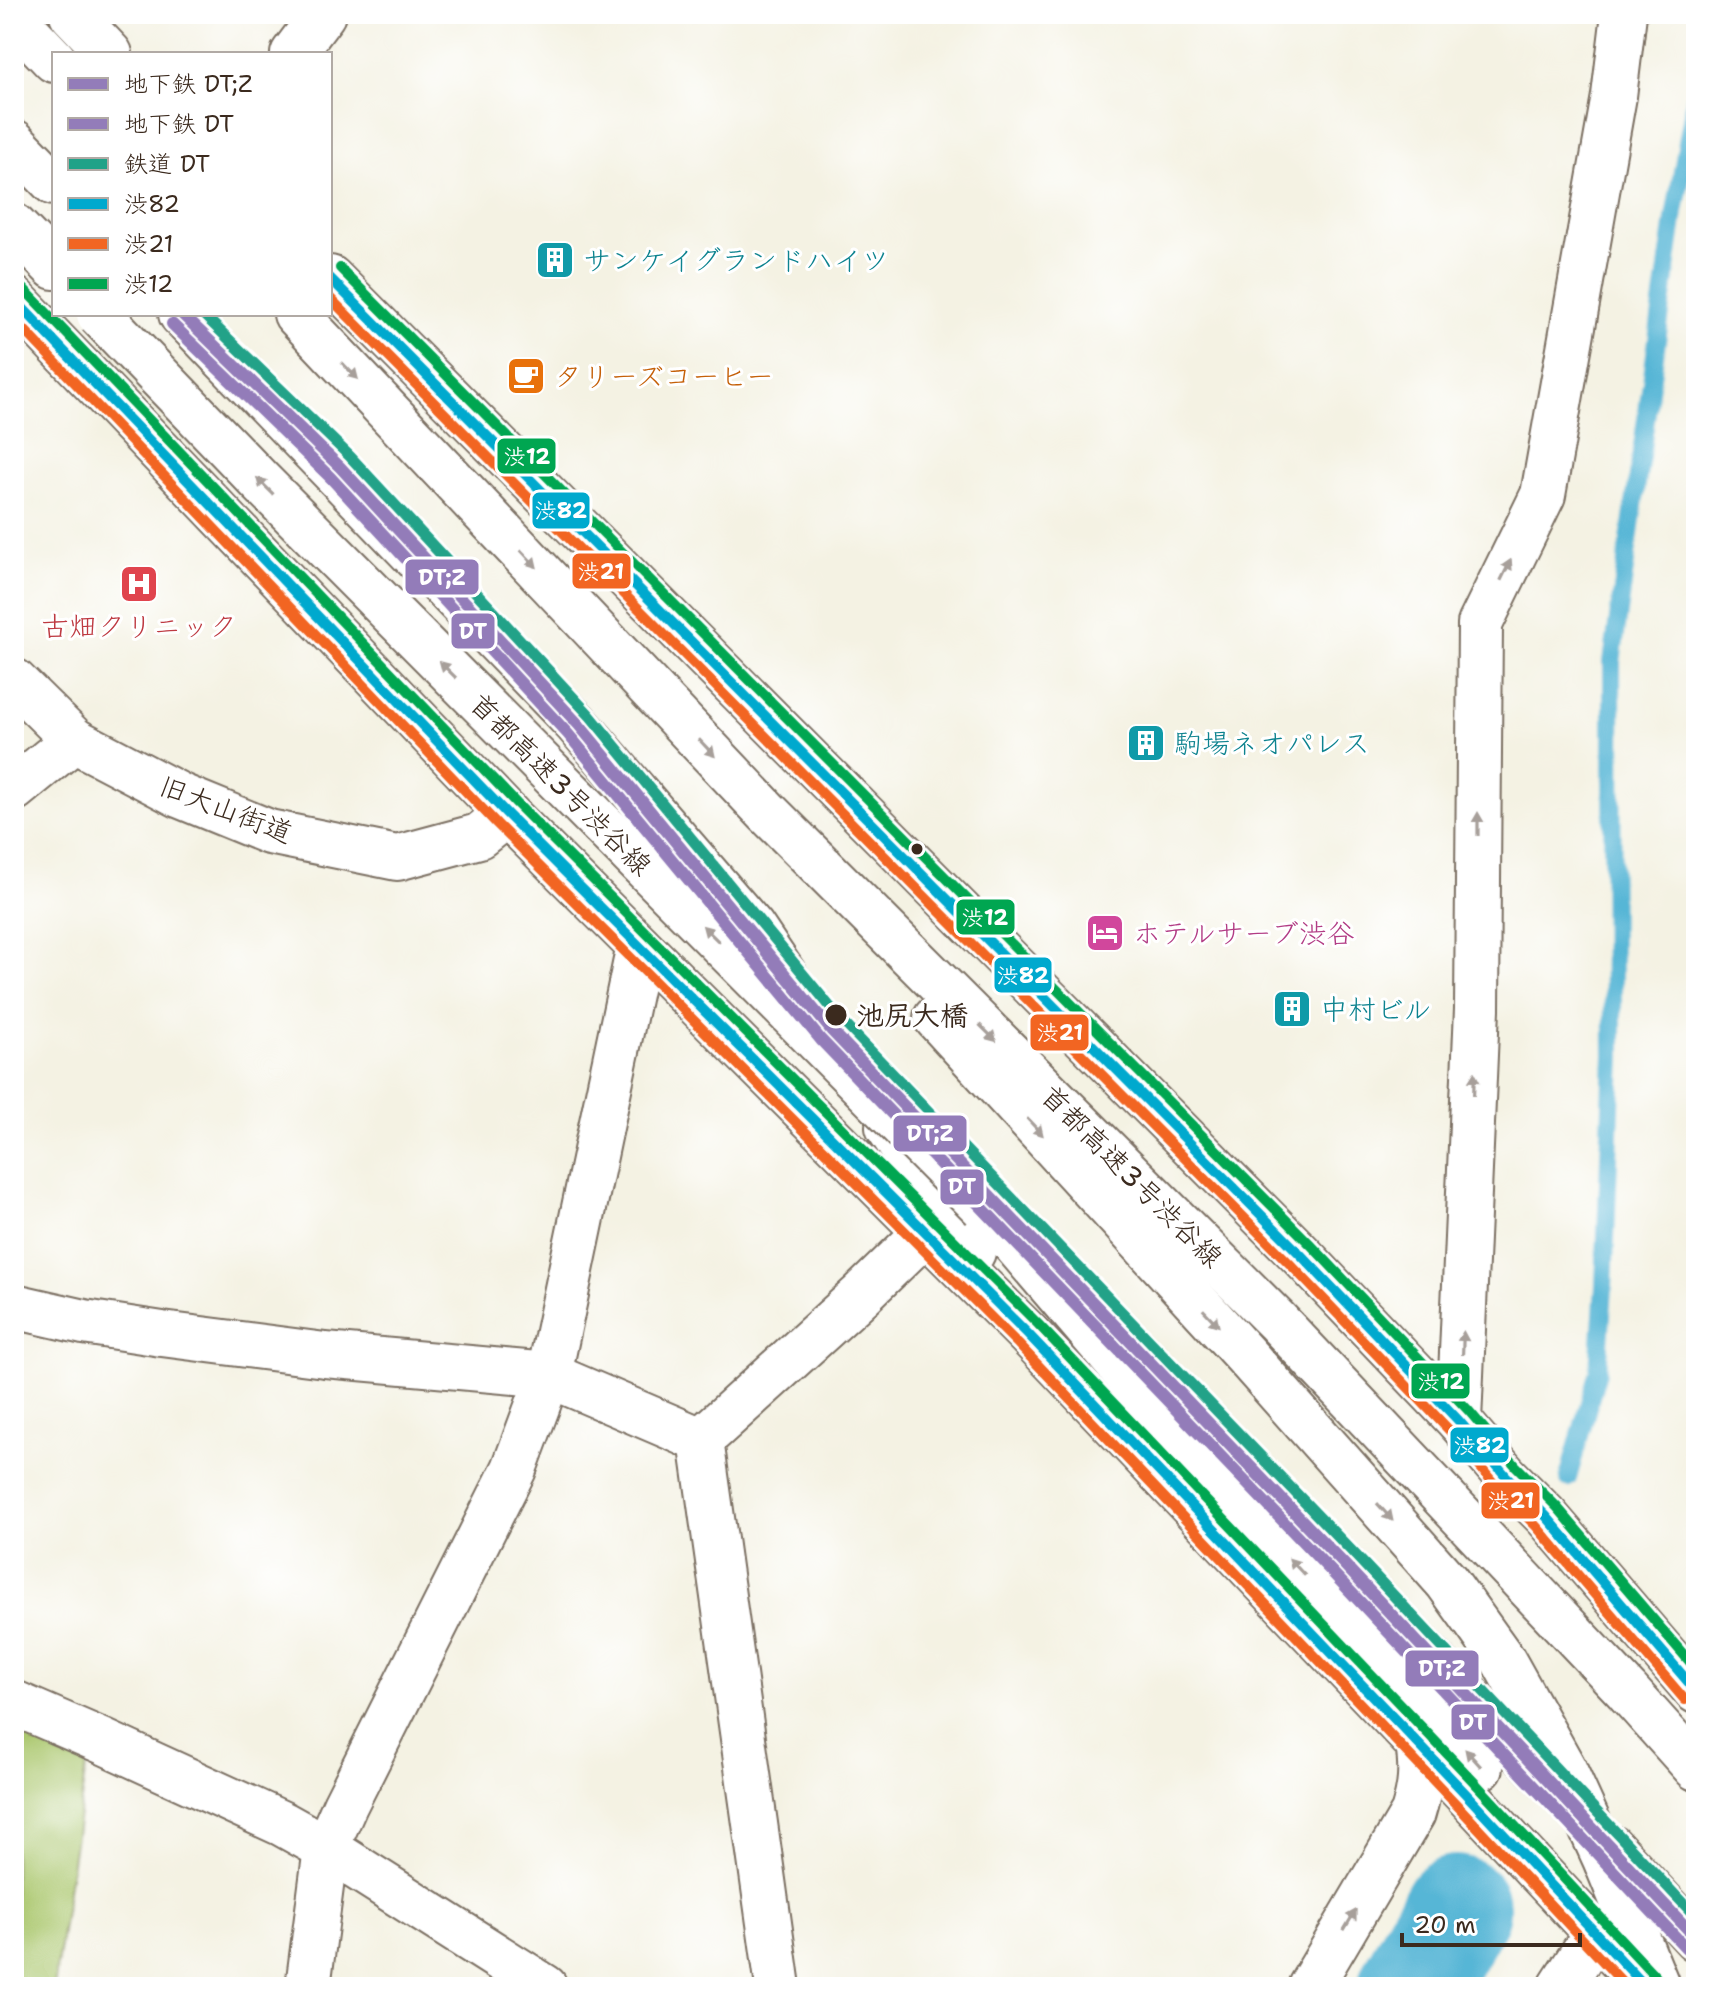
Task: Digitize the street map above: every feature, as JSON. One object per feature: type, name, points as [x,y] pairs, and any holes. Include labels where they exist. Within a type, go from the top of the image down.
[{"type":"main road","points":[[72,14],[108,52]]},
{"type":"main road","points":[[294,52],[323,14]]},
{"type":"main road","points":[[1459,1421],[1477,1009],[1480,624],[1543,495],[1614,96],[1624,14]]},
{"type":"main road","points":[[14,18],[52,58]]},
{"type":"main road","points":[[14,142],[52,181]]},
{"type":"main road","points":[[14,226],[52,265]]},
{"type":"main road","points":[[332,280],[1301,1255],[1546,1516],[1696,1691]]},
{"type":"main road","points":[[14,299],[507,814],[1028,1334],[1646,1987]]},
{"type":"main road","name":"首都高速3号渋谷線","points":[[101,316],[260,481],[1277,1498],[1524,1753],[1696,1939]]},
{"type":"main road","points":[[183,316],[576,723],[752,927],[1028,1334]]},
{"type":"main road","name":"首都高速3号渋谷線","points":[[298,316],[767,812],[1277,1321],[1696,1768]]},
{"type":"main road","name":"旧大山街道","points":[[14,681],[74,740],[181,796],[269,832],[397,858],[479,836],[507,814]]},
{"type":"main road","points":[[14,789],[74,740]]},
{"type":"main road","points":[[767,812],[949,1034],[1246,1356],[1447,1582],[1503,1660],[1565,1771],[1658,1987]]},
{"type":"main road","points":[[308,1987],[326,1848],[514,1469],[549,1375],[639,946]]},
{"type":"main road","points":[[983,1207],[1204,1465],[1478,1764],[1670,1987]]},
{"type":"main road","points":[[701,1440],[926,1232]]},
{"type":"main road","points":[[14,1306],[84,1322],[162,1334],[325,1355],[549,1375],[701,1440]]},
{"type":"main road","points":[[701,1440],[778,1987]]},
{"type":"main road","points":[[14,1703],[283,1824],[545,1987]]},
{"type":"main road","points":[[1310,1987],[1413,1813],[1422,1769],[1418,1743]]},
{"type":"main road","points":[[1561,1987],[1587,1923]]},
{"type":"green space","points":[[14,1720],[88,1752],[54,1987],[14,1987]]},
{"type":"waterway","points":[[1568,1478],[1598,1371],[1604,1287],[1613,1056],[1612,662],[1675,212],[1696,91]]},
{"type":"waterway","points":[[1412,1987],[1456,1909]]},
{"type":"metro line","name":"DT;Z","points":[[184,316],[340,467],[579,725],[831,1030],[1341,1561],[1696,1938]]},
{"type":"metro line","name":"DT","points":[[172,324],[330,477],[568,734],[821,1040],[1331,1571],[1686,1948]]},
{"type":"rail line","name":"DT","points":[[204,316],[350,457],[589,715],[841,1021],[1351,1551],[1696,1918]]},
{"type":"transit line","name":"渋12","points":[[340,268],[1311,1245],[1557,1507],[1696,1669]]},
{"type":"transit line","name":"渋82","points":[[332,280],[1301,1255],[1546,1516],[1696,1691]]},
{"type":"transit line","name":"渋12","points":[[24,289],[517,804],[1038,1324],[1656,1977]]},
{"type":"transit line","name":"渋82","points":[[14,299],[507,814],[1028,1334],[1646,1987]]},
{"type":"transit line","name":"渋21","points":[[332,300],[1291,1265],[1536,1526],[1685,1700]]},
{"type":"transit line","name":"渋21","points":[[14,319],[497,824],[1018,1344],[1627,1987]]},
{"type":"place","name":"サンケイグランドハイツ","points":[[555,260]]},
{"type":"place","name":"タリーズコーヒー","points":[[526,376]]},
{"type":"place","name":"古畑クリニック","points":[[139,584]]},
{"type":"place","name":"駒場ネオパレス","points":[[1146,743]]},
{"type":"place","name":"ホテルサーブ渋谷","points":[[1105,933]]},
{"type":"place","name":"中村ビル","points":[[1292,1009]]},
{"type":"place","name":"池尻大橋","points":[[836,1015]]}]
